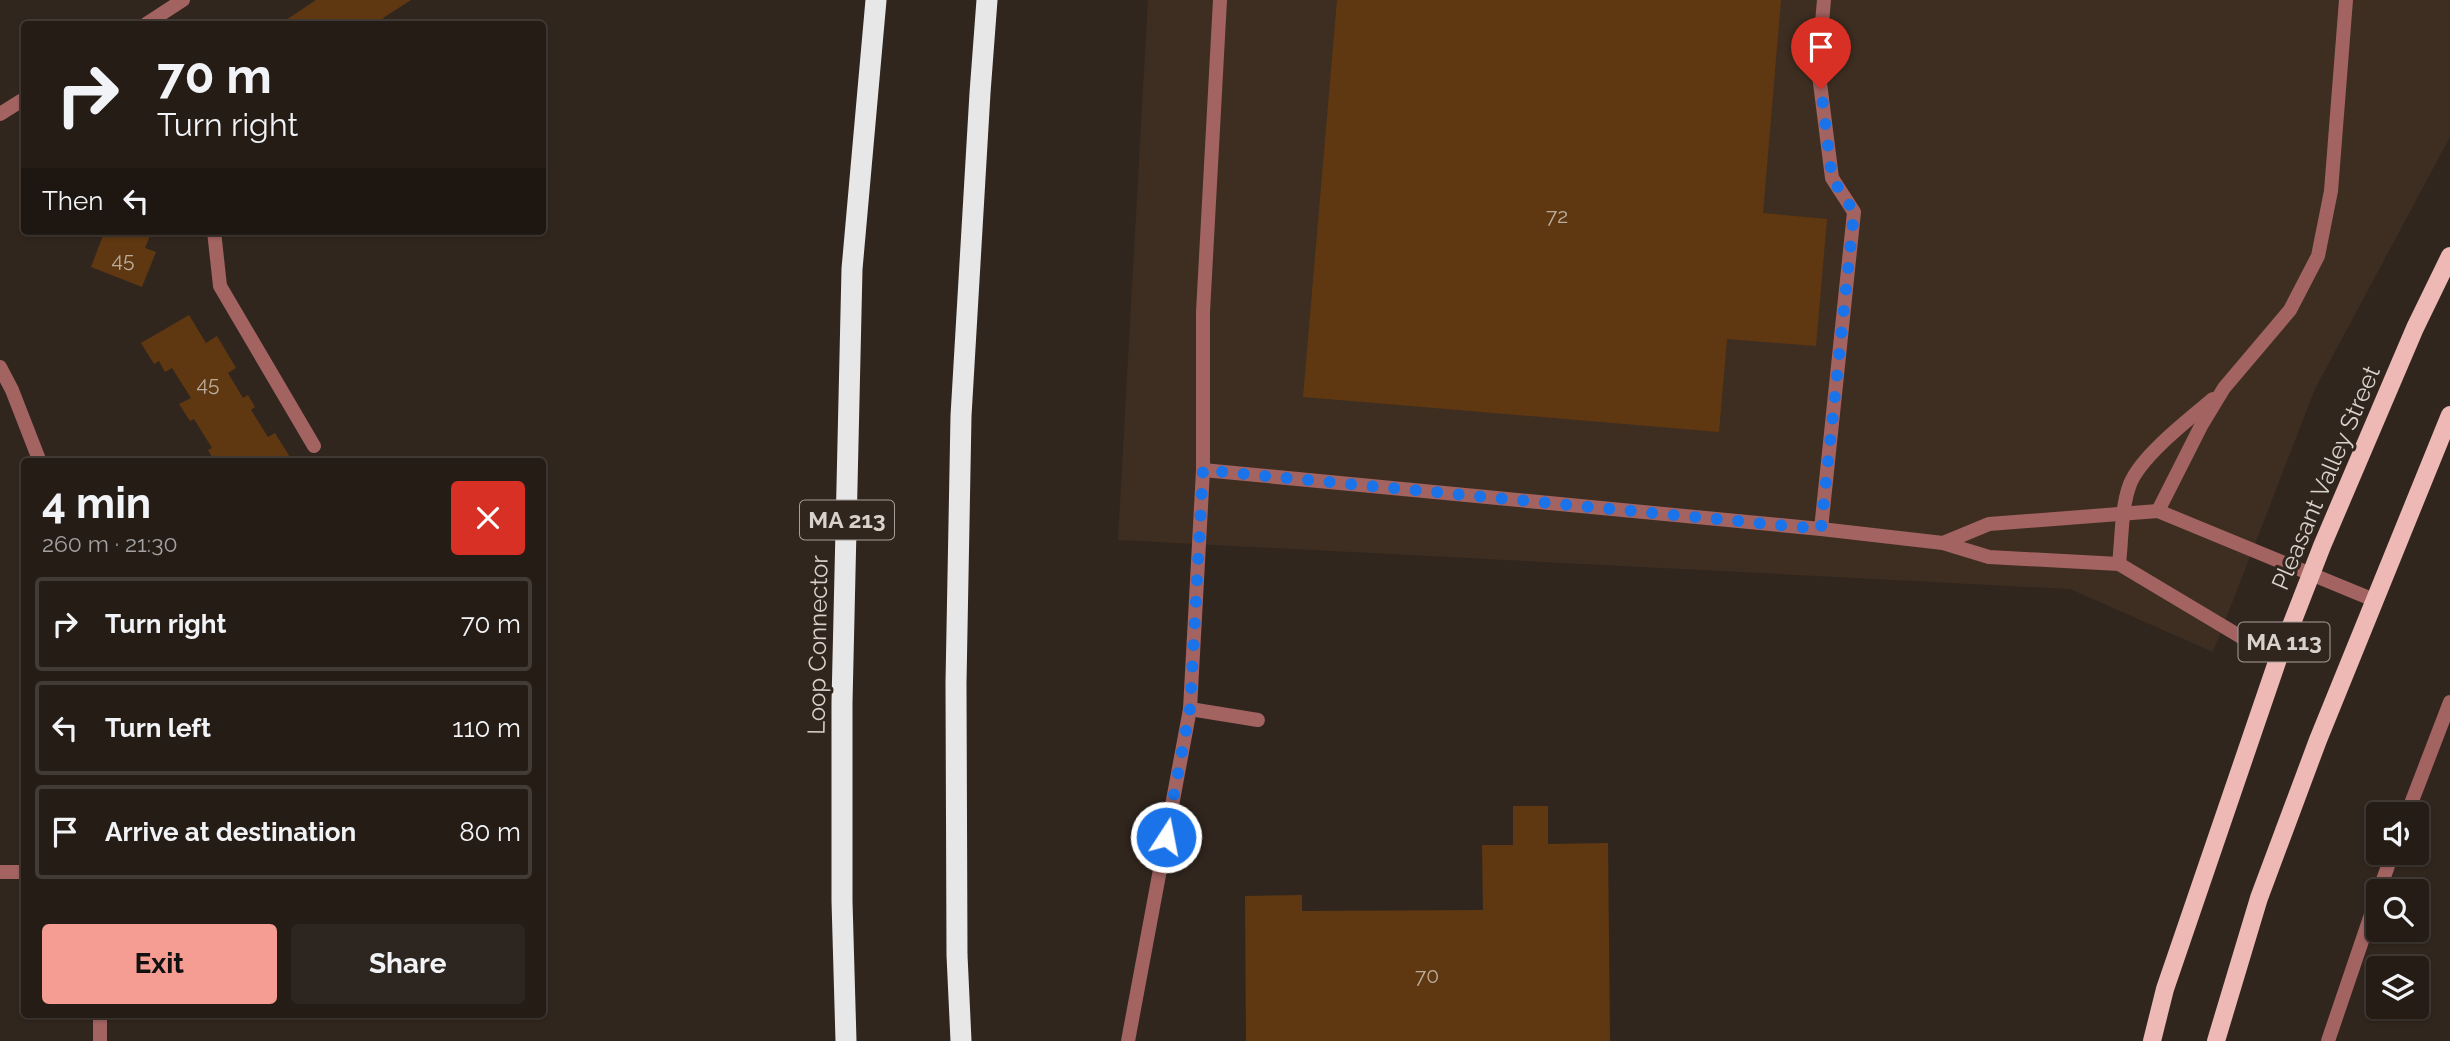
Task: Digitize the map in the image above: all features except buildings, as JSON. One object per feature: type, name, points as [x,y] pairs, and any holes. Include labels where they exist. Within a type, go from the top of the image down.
[{"type":"highway","name":"Loop Connector","points":[[846,1041],[842,901],[842,703],[852,269],[876,0]]},
{"type":"highway","points":[[961,1041],[957,955],[956,710],[960,429],[979,93],[987,0]]},
{"type":"main road","name":"Pleasant Valley Street","points":[[2152,1041],[2170,977],[2278,659],[2415,328],[2450,256]]},
{"type":"main road","name":"MA 113","points":[[2216,1041],[2259,898],[2374,600],[2450,415]]},
{"type":"street","points":[[151,21],[183,0]]},
{"type":"street","points":[[1128,1041],[1190,709],[1203,470],[1203,312],[1220,0]]},
{"type":"street","points":[[1821,529],[1854,212],[1832,178],[1818,67],[1824,0]]},
{"type":"street","points":[[2119,564],[2130,484],[2138,469],[2172,433],[2224,388],[2290,310],[2318,256],[2331,191],[2346,0]]},
{"type":"street","points":[[0,114],[21,101]]},
{"type":"street","points":[[214,235],[220,286],[314,446]]},
{"type":"street","points":[[0,368],[12,390],[38,458]]},
{"type":"street","points":[[2158,511],[2201,426],[2224,388]]},
{"type":"street","points":[[1203,470],[1821,529],[1943,543],[1989,556],[2119,564],[2278,659]]},
{"type":"street","points":[[1943,543],[1989,524],[2158,511],[2374,600]]},
{"type":"street","points":[[2412,802],[2450,702]]},
{"type":"street","points":[[1190,709],[1258,720]]},
{"type":"street","points":[[0,872],[21,872]]},
{"type":"street","points":[[2328,1041],[2366,930]]},
{"type":"street","points":[[100,1018],[100,1041]]},
{"type":"shaded area","points":[[1148,0],[2450,0],[2450,137],[2315,389],[2213,652],[2070,589],[1118,540]]},
{"type":"route","points":[[1166,837],[1190,709],[1203,470],[1821,529],[1854,212],[1832,178],[1821,89]]}]
